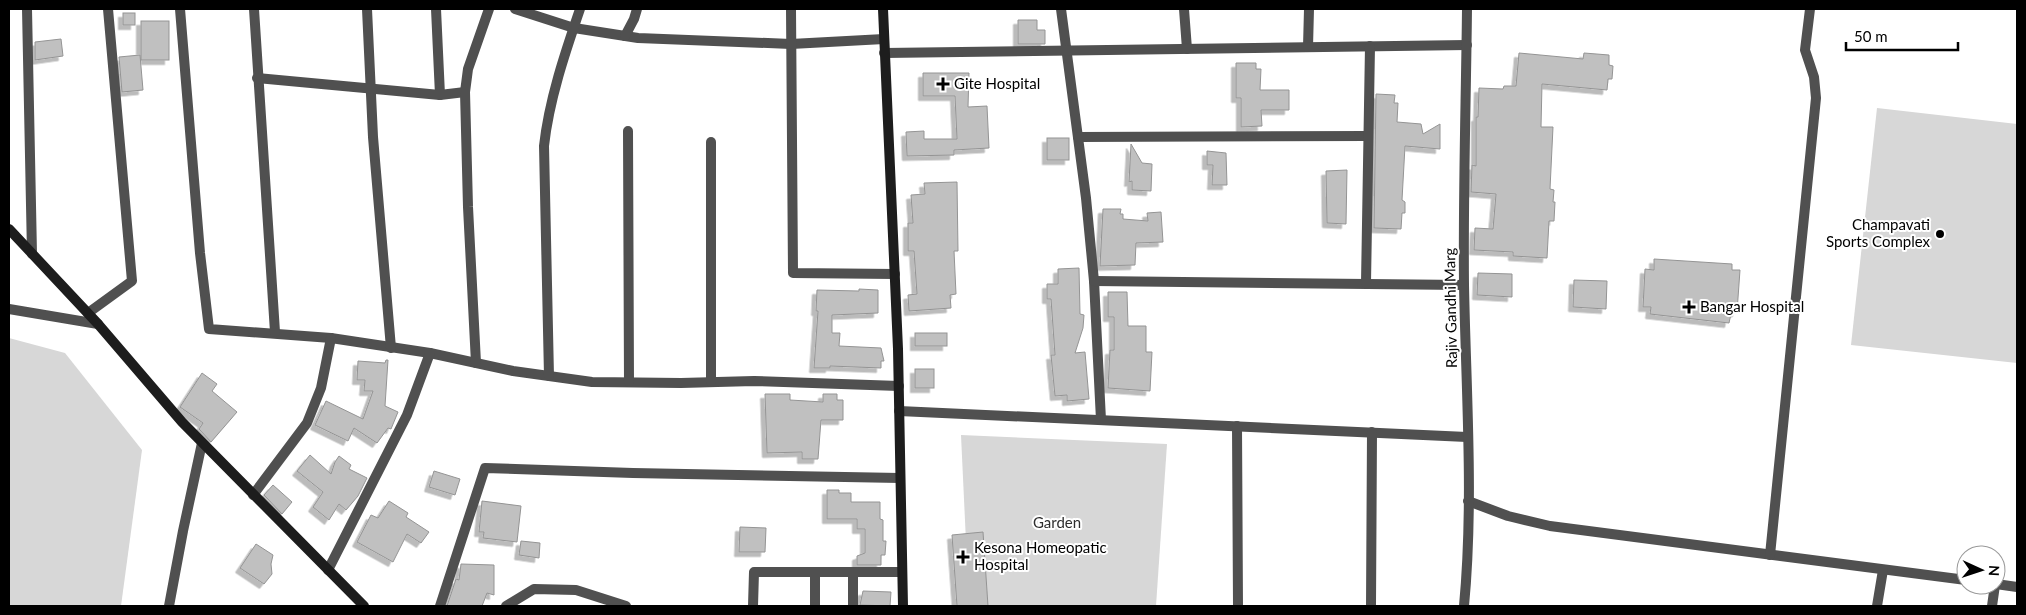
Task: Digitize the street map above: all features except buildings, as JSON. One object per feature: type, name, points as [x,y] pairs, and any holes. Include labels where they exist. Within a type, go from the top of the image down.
[{"type":"street","points":[[27,9],[32,254]]},
{"type":"street","points":[[88,312],[132,281],[108,9]]},
{"type":"street","points":[[180,9],[200,253],[209,329],[274,332],[332,338],[430,353],[513,371],[592,382],[754,381],[899,386]]},
{"type":"street","points":[[254,9],[274,332]]},
{"type":"street","points":[[367,9],[374,147],[391,348]]},
{"type":"street","points":[[436,9],[440,95]]},
{"type":"street","points":[[476,363],[468,207],[465,92],[468,69],[489,9]]},
{"type":"street","points":[[515,9],[574,28],[625,36],[791,44],[884,39]]},
{"type":"street","points":[[549,376],[544,146],[546,124],[580,9]]},
{"type":"street","points":[[625,36],[637,9]]},
{"type":"street","points":[[791,9],[793,273],[895,274]]},
{"type":"street","points":[[883,9],[899,386],[903,606]]},
{"type":"street","points":[[1062,9],[1094,281],[1100,420]]},
{"type":"street","points":[[1184,9],[1187,49]]},
{"type":"street","points":[[1308,47],[1309,9]]},
{"type":"street","name":"Rajiv Gandhi Marg","points":[[1464,606],[1468,501],[1464,285],[1467,9]]},
{"type":"street","points":[[1770,555],[1816,98],[1814,77],[1806,50],[1810,9]]},
{"type":"street","points":[[884,53],[1467,45]]},
{"type":"street","points":[[1366,284],[1370,46]]},
{"type":"street","points":[[257,78],[440,95],[465,92]]},
{"type":"street","points":[[628,131],[629,382]]},
{"type":"street","points":[[1078,137],[1368,136]]},
{"type":"street","points":[[711,142],[711,382]]},
{"type":"street","points":[[10,233],[88,312],[182,422],[363,606]]},
{"type":"street","points":[[1094,281],[1464,285]]},
{"type":"street","points":[[9,309],[98,324]]},
{"type":"street","points":[[254,495],[307,424],[321,388],[332,338]]},
{"type":"street","points":[[328,570],[407,415],[430,353]]},
{"type":"street","points":[[899,410],[1467,437]]},
{"type":"street","points":[[1237,426],[1238,606]]},
{"type":"street","points":[[1371,606],[1372,432]]},
{"type":"street","points":[[170,606],[183,531],[202,443]]},
{"type":"street","points":[[440,606],[485,468],[900,478]]},
{"type":"street","points":[[1468,501],[1508,516],[1550,526],[1956,579]]},
{"type":"street","points":[[1878,606],[1883,570]]},
{"type":"street","points":[[754,606],[754,572],[902,572]]},
{"type":"street","points":[[815,572],[815,606]]},
{"type":"street","points":[[853,572],[853,606]]},
{"type":"street","points":[[506,606],[534,589],[576,590],[626,606]]},
{"type":"green space","name":"Champavati Sports Complex","points":[[1877,108],[2017,124],[2017,363],[1851,345]]},
{"type":"green space","points":[[9,338],[65,353],[142,450],[121,606],[9,606]]},
{"type":"green space","name":"Garden","points":[[961,435],[1167,444],[1156,606],[969,606]]},
{"type":"place","name":"Gite Hospital","points":[[943,84]]},
{"type":"place","name":"Champavati Sports Complex","points":[[1940,234]]},
{"type":"place","name":"Bangar Hospital","points":[[1689,307]]},
{"type":"place","name":"Kesona Homeopatic Hospital","points":[[963,557]]}]
